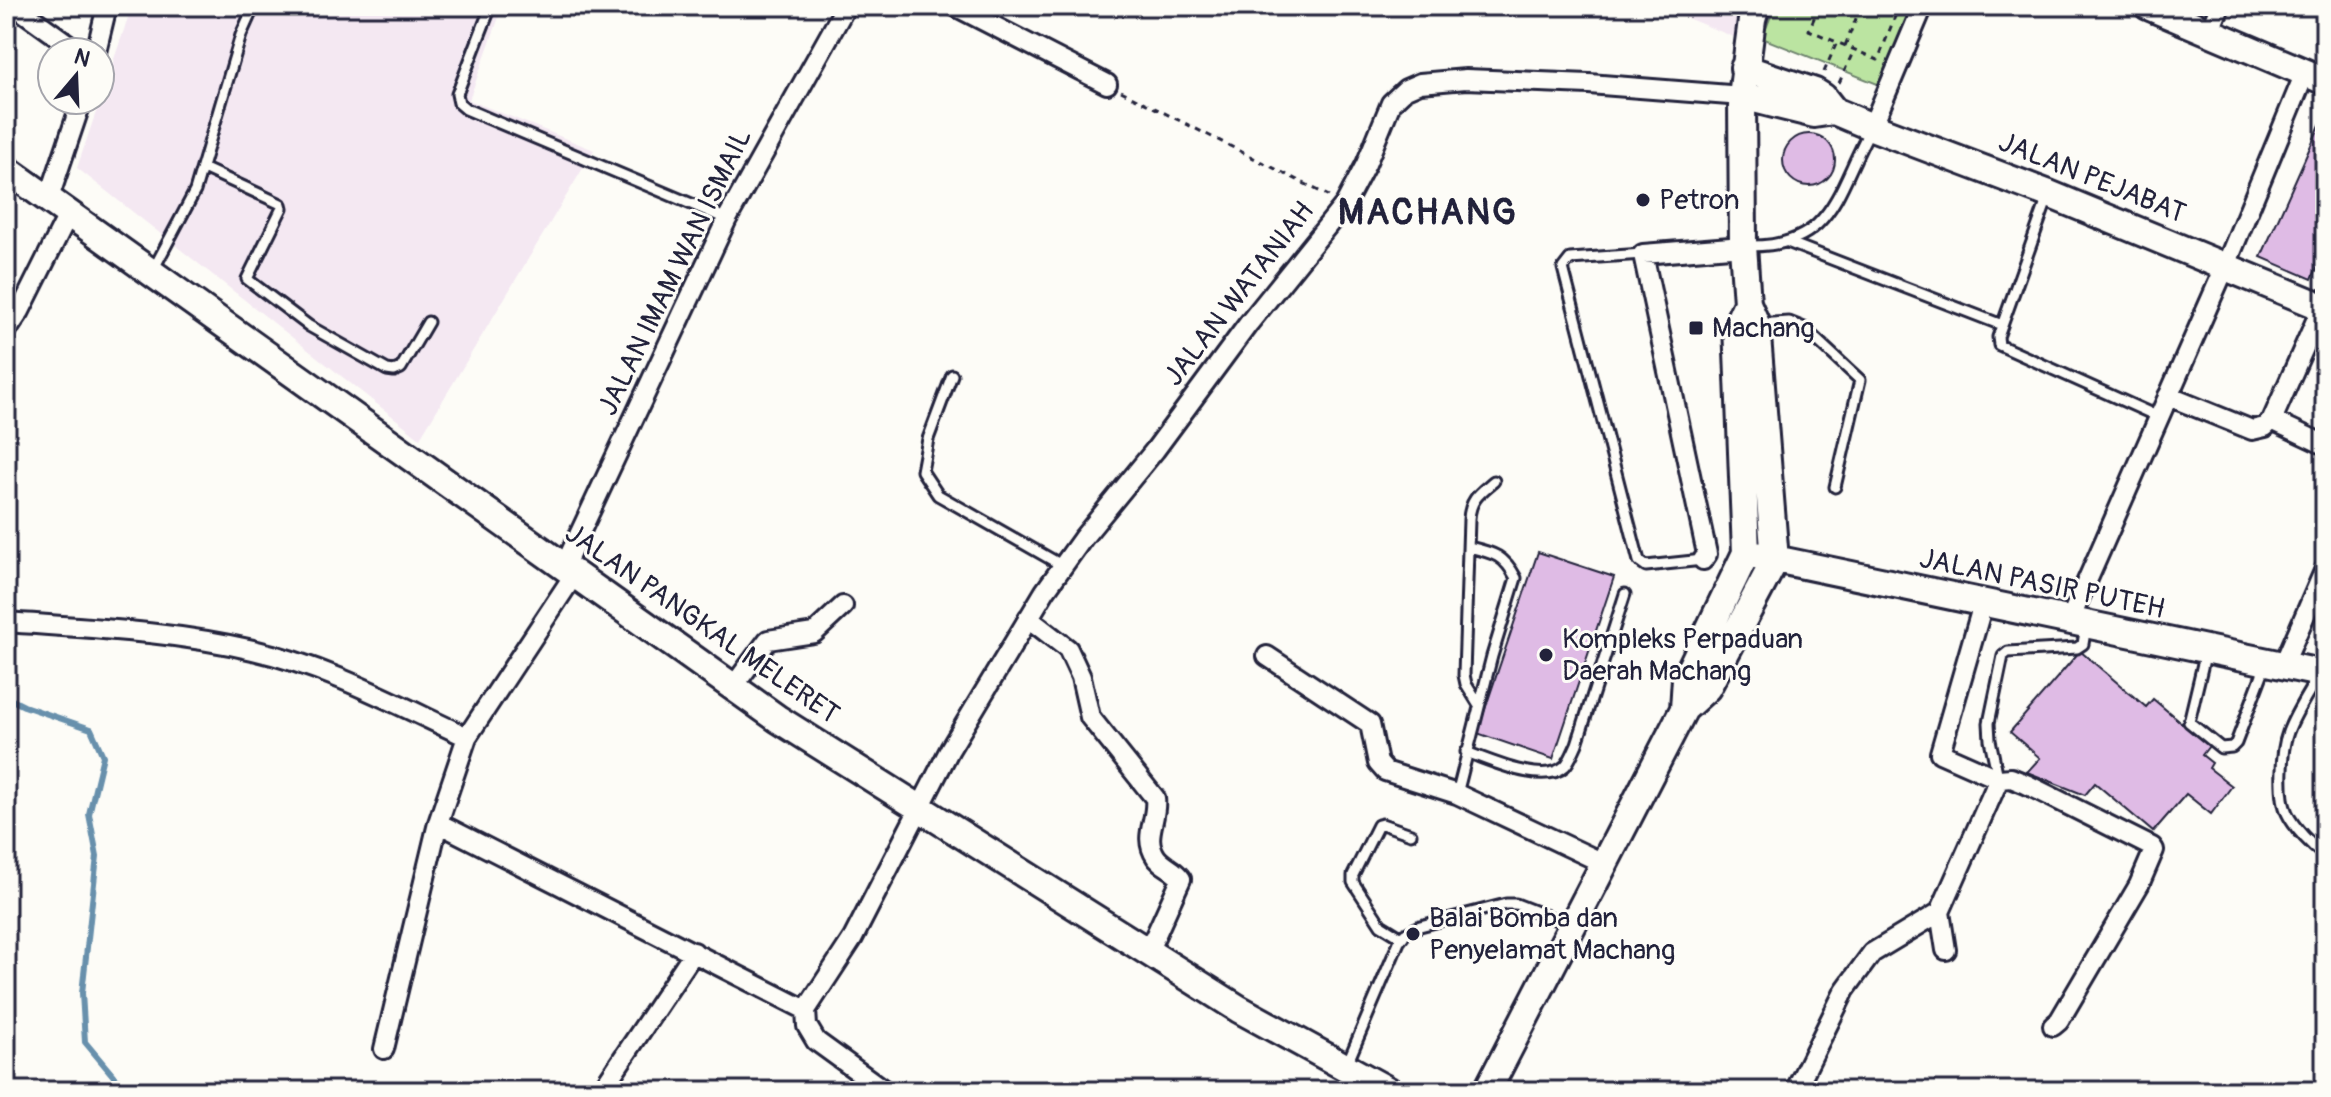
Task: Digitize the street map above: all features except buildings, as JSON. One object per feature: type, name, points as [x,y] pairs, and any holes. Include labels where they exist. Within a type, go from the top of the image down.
[{"type":"main road","points":[[1488,1091],[1684,709],[1707,688],[1775,560],[1747,317],[1743,246],[1742,96],[1756,6]]},
{"type":"main road","points":[[2148,6],[2315,77]]},
{"type":"main road","name":"JALAN PEJABAT","points":[[1744,68],[1826,102],[1872,127],[2226,265],[2323,308]]},
{"type":"main road","name":"JALAN PEJABAT","points":[[1742,96],[1814,114],[1826,102]]},
{"type":"main road","name":"JALAN PANGKAL MELERET","points":[[6,169],[733,687],[917,809],[1239,1009],[1389,1091]]},
{"type":"main road","points":[[1684,709],[1686,678],[1746,553],[1747,317]]},
{"type":"main road","name":"JALAN PASIR PUTEH","points":[[1746,553],[2322,674]]},
{"type":"street","points":[[15,6],[57,36]]},
{"type":"street","points":[[100,36],[107,6]]},
{"type":"street","name":"JALAN IMAM WAN ISMAIL","points":[[384,1049],[438,823],[467,737],[569,571],[727,219],[846,6]]},
{"type":"street","points":[[955,6],[1107,84]]},
{"type":"street","points":[[1872,127],[1923,6]]},
{"type":"street","points":[[2209,32],[2220,6]]},
{"type":"street","points":[[2078,624],[2168,396],[2315,77]]},
{"type":"street","name":"JALAN WATANIAH","points":[[806,1010],[853,938],[917,809],[1028,618],[1063,566],[1155,450],[1249,323],[1345,204],[1366,164],[1391,103],[1406,89],[1420,83],[1466,79],[1589,84],[1742,96]]},
{"type":"street","points":[[6,327],[20,311],[59,206],[79,116]]},
{"type":"street","points":[[1703,560],[1707,554],[1643,254],[1743,246]]},
{"type":"street","points":[[2168,396],[2252,430],[2265,427],[2272,420],[2323,308]]},
{"type":"street","points":[[2272,420],[2325,445]]},
{"type":"street","points":[[2275,664],[2325,569]]},
{"type":"street","points":[[1983,604],[1940,751],[1999,779],[2011,778],[2026,784],[2154,850],[2139,885],[2059,1021],[2053,1026]]},
{"type":"street","points":[[733,687],[768,640],[811,634],[843,606]]},
{"type":"street","points":[[1028,618],[1068,649],[1081,677],[1090,717],[1155,798],[1150,846],[1160,862],[1175,871],[1181,879],[1148,952]]},
{"type":"street","points":[[6,622],[160,633],[255,650],[337,677],[467,737]]},
{"type":"street","points":[[1267,656],[1370,724],[1378,763],[1385,771],[1457,794],[1603,863]]},
{"type":"street","points":[[1946,950],[1940,912],[1999,779]]},
{"type":"street","points":[[438,823],[806,1010],[807,1026],[816,1041],[861,1084],[885,1091]]},
{"type":"street","points":[[1795,1091],[1851,981],[1872,953],[1940,912]]},
{"type":"street","points":[[601,1091],[694,952]]},
{"type":"lane","points":[[152,272],[195,191],[241,35],[254,6]]},
{"type":"lane","points":[[491,6],[457,94],[459,103],[466,109],[727,219]]},
{"type":"lane","points":[[1790,243],[1823,220],[1833,206],[1872,127]]},
{"type":"lane","points":[[203,168],[281,204],[282,208],[247,275],[248,281],[309,326],[394,371],[401,368],[428,322]]},
{"type":"lane","points":[[2049,194],[1997,340],[2001,347],[2159,417]]},
{"type":"lane","points":[[1743,246],[1790,243],[2002,325]]},
{"type":"lane","points":[[1643,254],[1570,259],[1563,268],[1639,561],[1646,566],[1703,560]]},
{"type":"lane","points":[[1747,317],[1789,322],[1804,328],[1860,380],[1835,487]]},
{"type":"lane","points":[[952,375],[928,439],[922,471],[938,495],[1063,566]]},
{"type":"lane","points":[[1479,705],[1464,675],[1470,506],[1476,495],[1494,481]]},
{"type":"lane","points":[[1457,794],[1516,578],[1508,561],[1469,547]]},
{"type":"lane","points":[[1466,752],[1536,774],[1550,774],[1565,766],[1577,744],[1625,594]]},
{"type":"lane","points":[[1999,779],[1989,723],[2003,656],[2008,652],[2077,648],[2083,644],[2078,624]]},
{"type":"lane","points":[[2206,651],[2189,720],[2191,725],[2221,748],[2232,747],[2236,743],[2275,664]]},
{"type":"lane","points":[[2322,674],[2289,729],[2282,750],[2282,777],[2286,812],[2325,856]]},
{"type":"lane","points":[[1402,938],[1381,925],[1354,884],[1353,875],[1378,825],[1411,834]]},
{"type":"lane","points":[[1345,1067],[1402,938],[1420,926],[1512,903],[1572,926]]},
{"type":"path","points":[[1819,6],[1809,30],[1878,60],[1899,6]]},
{"type":"path","points":[[1845,46],[1861,6]]},
{"type":"path","points":[[1826,102],[1837,42]]},
{"type":"path","points":[[1826,102],[1854,50]]},
{"type":"path","points":[[1107,84],[1345,204]]},
{"type":"shaded area","points":[[132,6],[503,6],[469,100],[594,150],[420,438],[77,168],[95,116],[116,116],[116,53]]},
{"type":"shaded area","points":[[1657,6],[1746,6],[1734,37]]},
{"type":"green space","points":[[1775,6],[1912,6],[1880,85],[1762,38]]},
{"type":"waterway","points":[[6,697],[91,729],[103,756],[89,814],[97,856],[82,993],[85,1042],[116,1079],[134,1091]]},
{"type":"place","name":"Petron","points":[[1643,200]]},
{"type":"place","name":"Machang","points":[[1696,328]]},
{"type":"place","name":"Kompleks Perpaduan Daerah Machang","points":[[1546,655]]},
{"type":"place","name":"Balai Bomba dan Penyelamat Machang","points":[[1413,934]]},
{"type":"district","name":"MACHANG","points":[[1428,212]]}]
